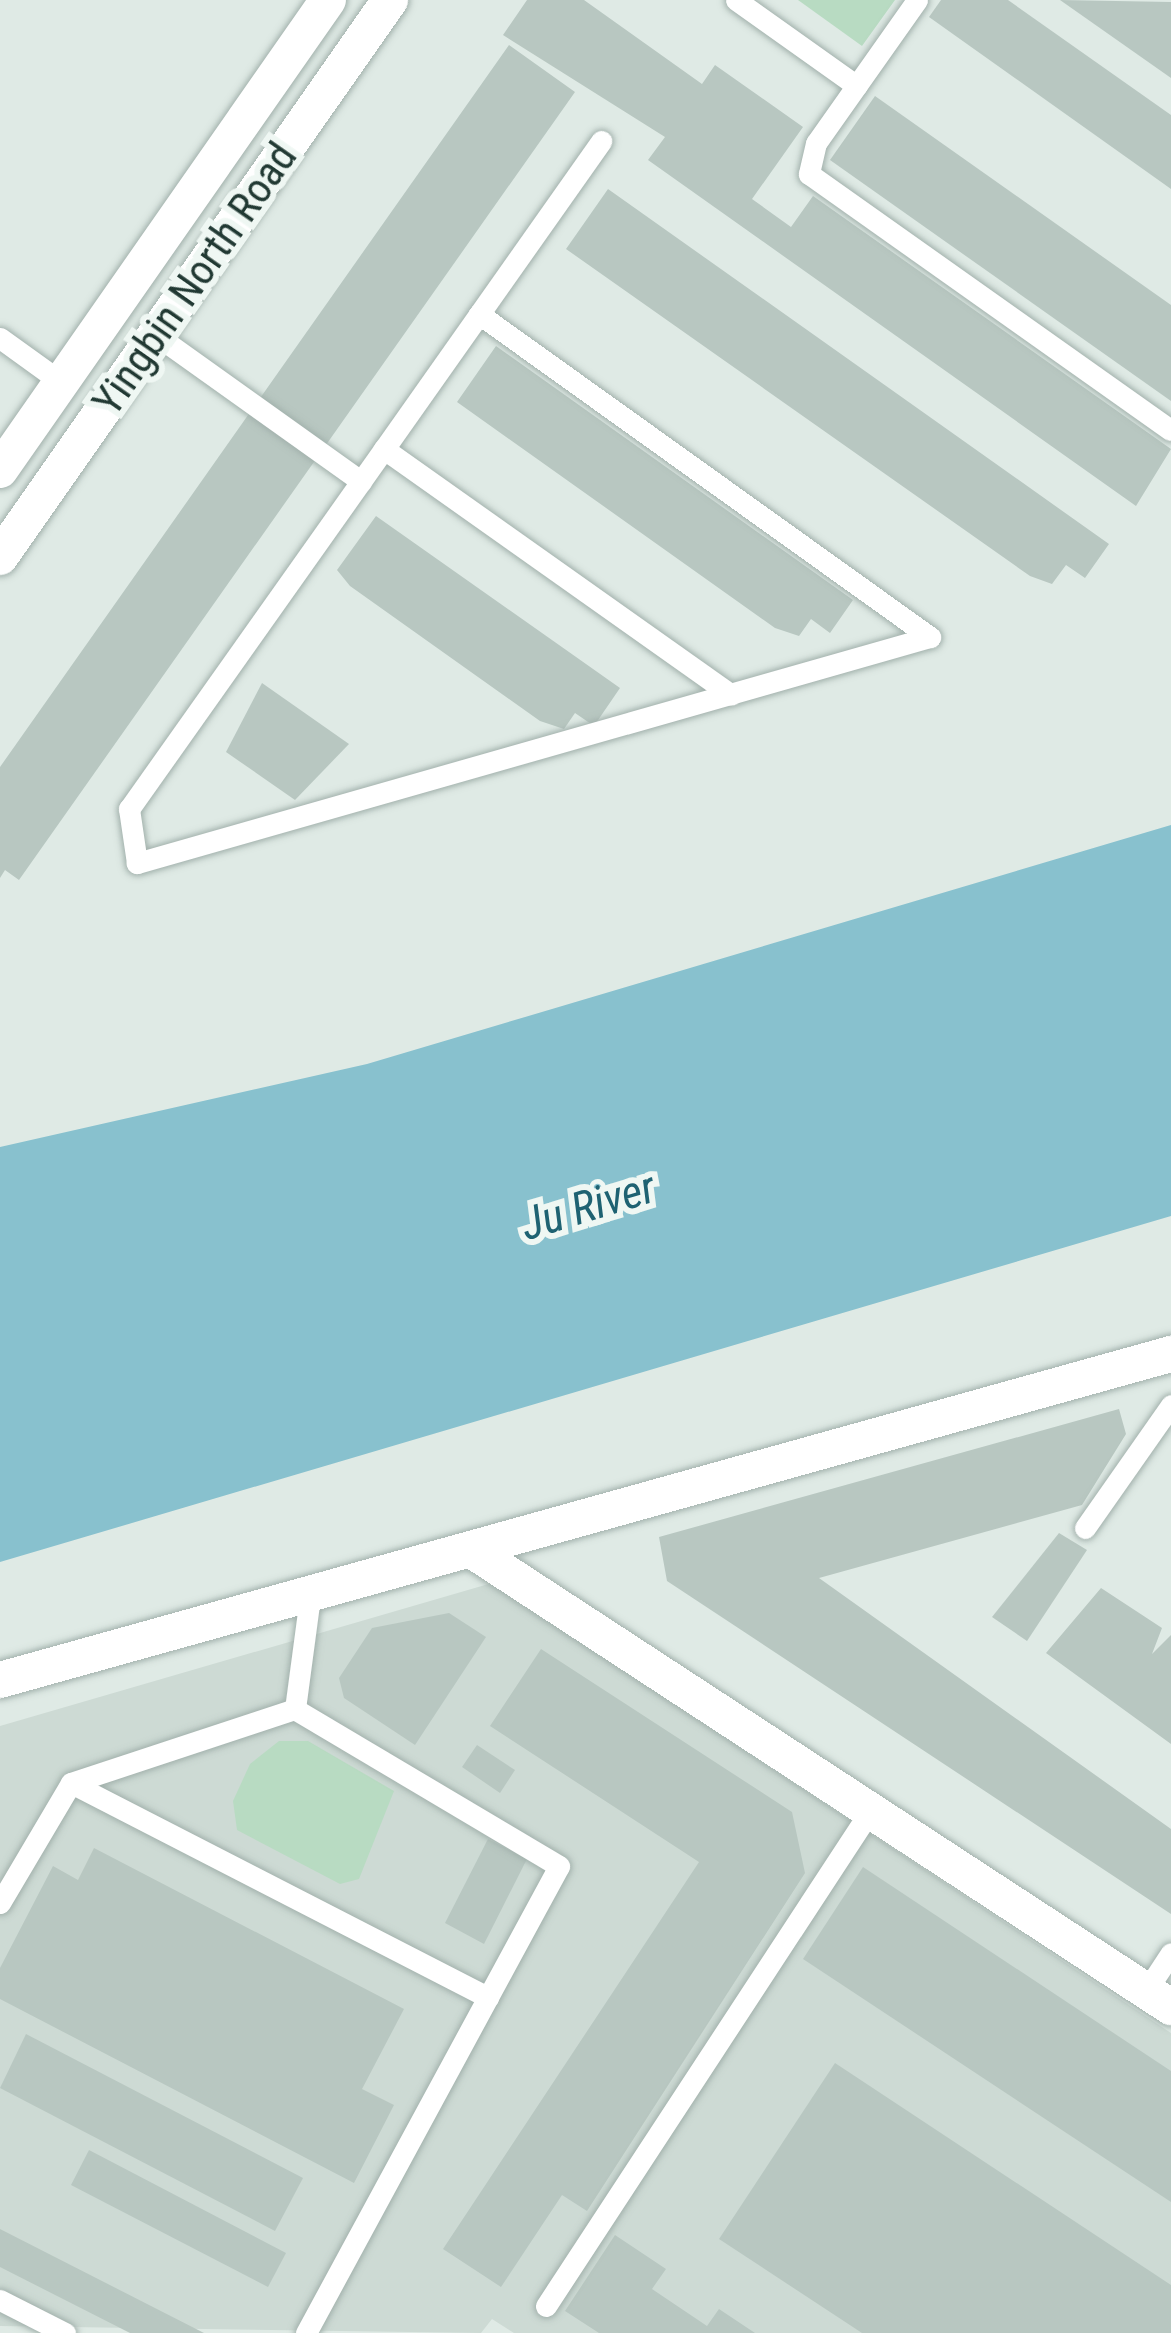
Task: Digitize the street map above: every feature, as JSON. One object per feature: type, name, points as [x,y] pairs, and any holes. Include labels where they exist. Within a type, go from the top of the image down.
[{"type":"street","name":"Yingbin North Road","points":[[0,470],[328,0]]},
{"type":"street","name":"Yingbin North Road","points":[[0,557],[390,0]]},
{"type":"street","points":[[0,1680],[1171,1354]]},
{"type":"street","points":[[473,1550],[1158,1999]]},
{"type":"lane","points":[[736,0],[857,86]]},
{"type":"lane","points":[[917,0],[815,143],[809,174],[1171,430]]},
{"type":"lane","points":[[479,314],[929,637],[137,862],[129,809],[601,141]]},
{"type":"lane","points":[[156,335],[361,481]]},
{"type":"lane","points":[[0,338],[62,382]]},
{"type":"lane","points":[[383,449],[731,695]]},
{"type":"lane","points":[[1085,1528],[1171,1405]]},
{"type":"lane","points":[[295,1709],[310,1596]]},
{"type":"lane","points":[[0,1904],[71,1783],[295,1709],[559,1866],[306,2333]]},
{"type":"lane","points":[[71,1783],[488,1997]]},
{"type":"lane","points":[[547,2306],[871,1810]]},
{"type":"lane","points":[[1158,1999],[1171,1953]]},
{"type":"lane","points":[[0,2300],[65,2333]]},
{"type":"shaded area","points":[[492,1583],[1171,2033],[1171,2333],[514,2333],[492,2319],[481,2333],[0,2326],[0,1726]]},
{"type":"green space","points":[[798,0],[895,0],[862,46]]},
{"type":"green space","points":[[279,1741],[308,1741],[394,1791],[359,1879],[340,1884],[237,1830],[233,1801],[250,1764]]},
{"type":"water","name":"Ju River","points":[[1171,825],[1171,1216],[0,1562],[0,1147],[367,1064]]},
{"type":"building","points":[[527,0],[584,0],[702,84],[715,65],[803,127],[752,199],[791,227],[813,196],[1171,449],[1136,506],[648,160],[665,137],[503,35]]},
{"type":"building","points":[[941,0],[1008,0],[1171,115],[1171,189],[929,17]]},
{"type":"building","points":[[1060,0],[1171,2],[1171,78]]},
{"type":"building","points":[[509,45],[575,92],[19,880],[5,870],[0,878],[0,767]]},
{"type":"building","points":[[875,96],[1171,305],[1171,401],[830,160]]},
{"type":"building","points":[[608,189],[1109,544],[1085,578],[1066,565],[1052,584],[1030,576],[566,249]]},
{"type":"building","points":[[496,346],[853,600],[830,633],[811,619],[799,636],[775,628],[457,402]]},
{"type":"building","points":[[376,516],[620,688],[594,726],[575,713],[564,729],[540,721],[350,586],[337,570]]},
{"type":"building","points":[[262,683],[349,744],[295,800],[226,752]]},
{"type":"building","points":[[1119,1409],[1126,1434],[1082,1505],[819,1578],[1171,1829],[1171,1914],[667,1581],[659,1537]]},
{"type":"building","points":[[1059,1533],[1087,1550],[1027,1641],[992,1617]]},
{"type":"building","points":[[1101,1588],[1162,1628],[1152,1654],[1171,1635],[1171,1744],[1046,1653]]},
{"type":"building","points":[[449,1613],[486,1637],[415,1745],[344,1698],[339,1678],[372,1628]]},
{"type":"building","points":[[541,1649],[792,1812],[805,1873],[587,2211],[562,2195],[501,2287],[443,2249],[699,1862],[490,1726]]},
{"type":"building","points":[[477,1745],[515,1770],[500,1793],[462,1767]]},
{"type":"building","points":[[488,1839],[527,1859],[484,1944],[445,1923]]},
{"type":"building","points":[[94,1848],[404,2009],[362,2089],[394,2105],[354,2183],[0,1999],[0,1968],[53,1866],[78,1880]]},
{"type":"building","points":[[863,1867],[1171,2071],[1171,2202],[803,1959]]},
{"type":"building","points":[[26,2034],[303,2178],[275,2231],[0,2088]]},
{"type":"building","points":[[835,2063],[1171,2285],[1171,2333],[862,2333],[719,2239]]},
{"type":"building","points":[[89,2150],[286,2253],[268,2287],[71,2185]]},
{"type":"building","points":[[0,2229],[204,2333],[130,2333],[0,2267]]},
{"type":"building","points":[[615,2235],[666,2269],[652,2289],[707,2326],[719,2309],[755,2333],[599,2333],[565,2311]]}]
